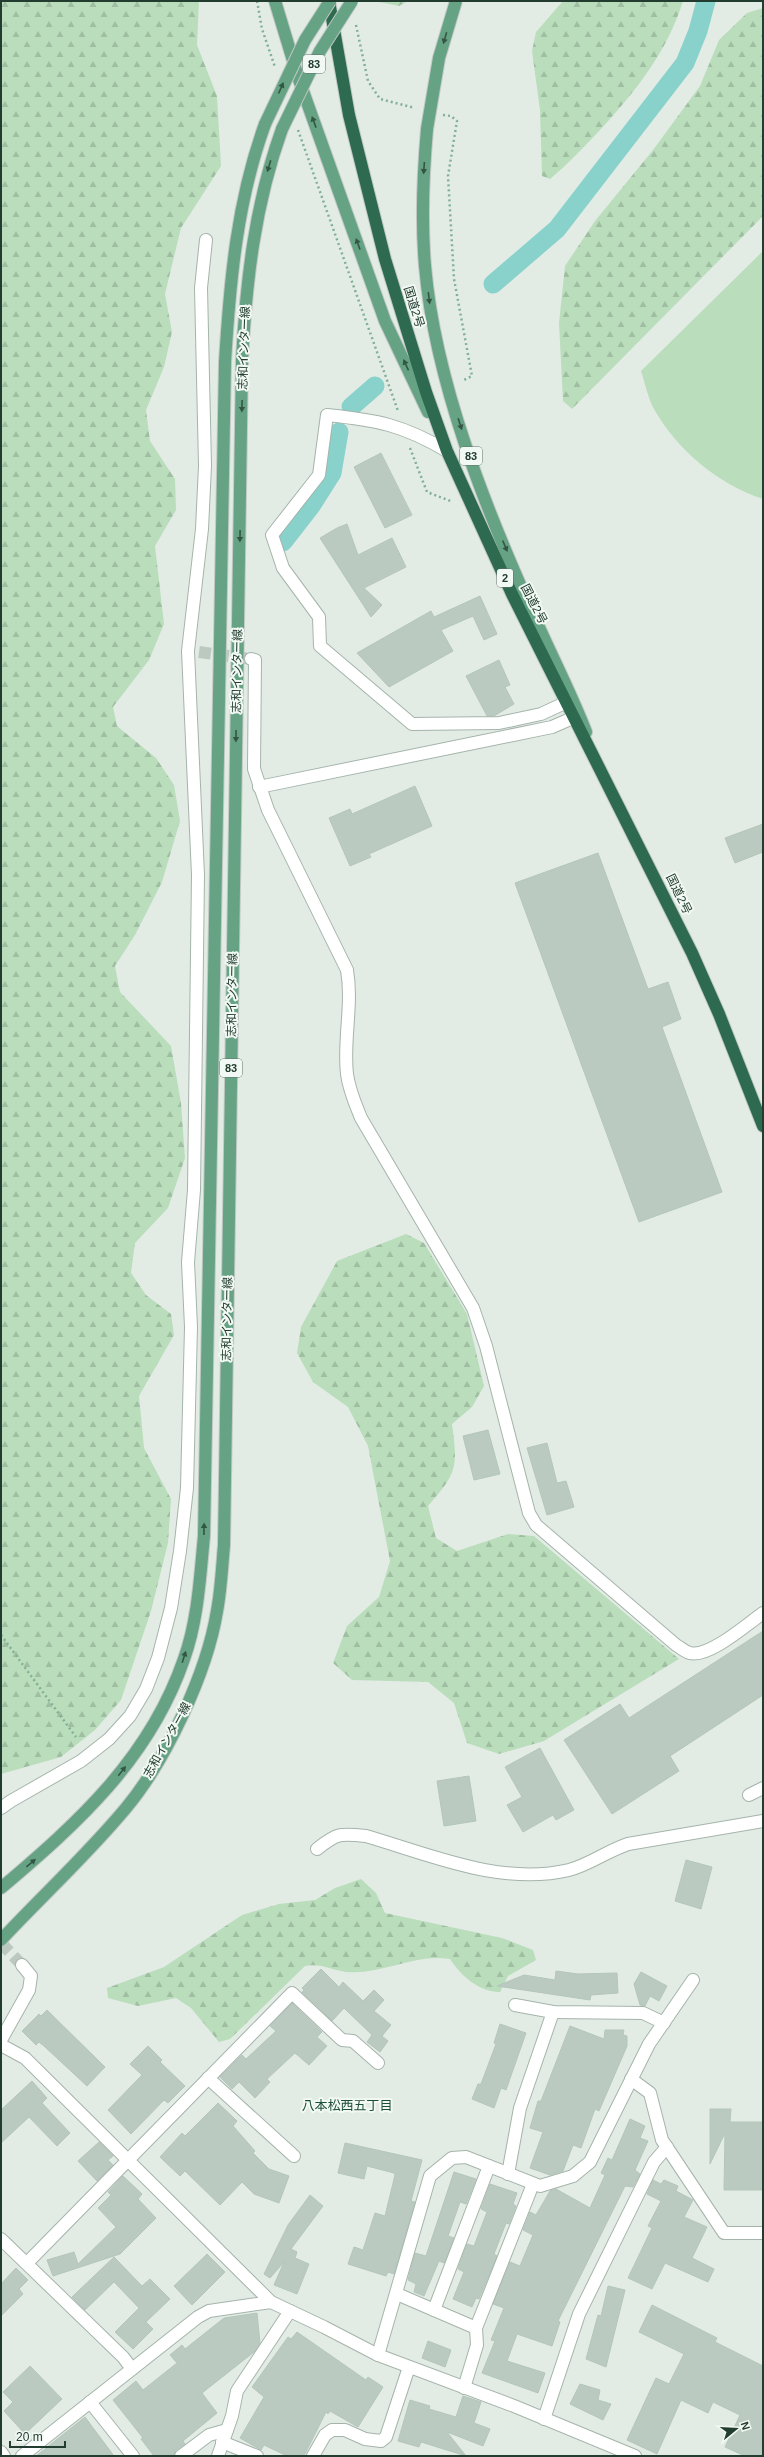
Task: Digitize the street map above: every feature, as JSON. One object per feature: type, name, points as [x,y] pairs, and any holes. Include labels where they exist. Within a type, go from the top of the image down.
[{"type":"highway","name":"国道2号","points":[[330,1],[349,115],[385,259],[426,392],[447,451],[509,587],[568,702],[692,953],[719,1014],[763,1126]]},
{"type":"main road","name":"83","points":[[275,1],[298,77],[385,321],[447,451]]},
{"type":"main road","name":"志和インター線","points":[[1,1888],[75,1824],[107,1791],[136,1753],[163,1710],[184,1658],[197,1603],[204,1536],[225,362],[233,259],[241,208],[252,159],[265,124],[305,40],[330,1]]},
{"type":"main road","name":"志和インター線","points":[[1,1940],[95,1844],[132,1801],[181,1720],[202,1668],[217,1612],[224,1545],[243,346],[250,260],[258,211],[269,166],[282,129],[320,51],[352,1]]},
{"type":"main road","name":"83","points":[[456,1],[439,58],[427,129],[422,223],[425,266],[432,315],[449,388],[493,519],[534,616],[575,702],[599,764]]},
{"type":"street","points":[[1,1808],[81,1761],[109,1739],[130,1716],[146,1689],[158,1658],[171,1608],[187,1488],[191,1327],[188,1262],[194,1190],[198,875],[193,652],[205,466],[201,288],[206,240]]},
{"type":"street","points":[[447,451],[418,434],[375,420],[327,415],[319,475],[272,535],[284,568],[319,617],[320,646],[412,724],[500,724],[541,714],[568,702]]},
{"type":"street","points":[[251,659],[255,660],[254,769],[259,787],[268,810],[347,970],[350,989],[347,1073],[351,1094],[361,1118],[474,1308],[486,1346],[529,1513],[536,1525],[676,1645],[690,1653],[704,1652],[717,1646],[763,1613]]},
{"type":"street","points":[[259,787],[552,727],[575,717]]},
{"type":"street","points":[[749,1795],[763,1788]]},
{"type":"street","points":[[317,1849],[333,1836],[350,1834],[366,1836],[495,1873],[518,1875],[569,1870],[588,1863],[608,1850],[628,1844],[763,1821]]},
{"type":"street","points":[[1,2040],[29,1990],[31,1976],[22,1965]]},
{"type":"street","points":[[378,2355],[397,2294],[410,2238],[430,2176],[452,2158],[466,2157],[540,2186],[573,2176],[590,2162],[649,2044],[693,1980]]},
{"type":"street","points":[[27,2263],[292,1993],[342,2040],[353,2041],[378,2063]]},
{"type":"street","points":[[515,2005],[553,2012],[643,2013],[664,2023]]},
{"type":"street","points":[[508,2174],[520,2108],[553,2012]]},
{"type":"street","points":[[1,2045],[25,2058],[271,2302],[378,2355],[635,2456]]},
{"type":"street","points":[[208,2078],[294,2156]]},
{"type":"street","points":[[632,2079],[650,2093],[662,2140],[724,2233],[763,2233]]},
{"type":"street","points":[[544,2419],[579,2314],[654,2162],[667,2147]]},
{"type":"street","points":[[434,2310],[489,2166]]},
{"type":"street","points":[[464,2388],[477,2345],[476,2328],[533,2184]]},
{"type":"street","points":[[1,2239],[123,2357],[132,2369]]},
{"type":"street","points":[[397,2294],[476,2328]]},
{"type":"street","points":[[22,2456],[198,2317],[208,2311],[271,2302]]},
{"type":"street","points":[[218,2456],[227,2430],[236,2391],[243,2378],[270,2344],[290,2311]]},
{"type":"street","points":[[313,2456],[325,2435],[332,2430],[344,2430],[365,2439],[381,2441],[386,2438],[409,2367]]},
{"type":"street","points":[[90,2402],[133,2456]]},
{"type":"street","points":[[181,2456],[209,2434],[227,2430]]},
{"type":"street","points":[[222,2442],[257,2456]]},
{"type":"street","points":[[1,2452],[4,2456]]},
{"type":"path","points":[[1,1635],[76,1737]]},
{"type":"green space","points":[[1,1],[199,1],[197,45],[217,96],[221,166],[181,228],[165,294],[172,332],[164,367],[146,410],[150,441],[175,479],[176,510],[155,546],[164,624],[149,660],[113,707],[117,726],[156,758],[174,785],[180,821],[162,882],[135,935],[115,966],[120,992],[171,1046],[181,1103],[185,1158],[168,1208],[135,1243],[131,1273],[146,1295],[171,1314],[174,1335],[139,1396],[144,1448],[171,1499],[168,1543],[151,1611],[121,1700],[95,1730],[61,1757],[1,1774]]},
{"type":"green space","points":[[374,1],[408,1],[399,6]]},
{"type":"green space","points":[[563,1],[683,1],[676,20],[659,54],[638,85],[600,130],[550,179],[542,176],[540,110],[532,51],[536,32]]},
{"type":"green space","points":[[763,8],[763,216],[572,409],[563,401],[559,323],[565,266],[595,221],[653,150],[700,86],[719,40],[747,13]]},
{"type":"green space","points":[[763,251],[763,499],[746,493],[715,475],[687,452],[663,424],[654,409],[641,371]]},
{"type":"green space","points":[[406,1234],[424,1243],[467,1314],[484,1386],[472,1407],[452,1424],[455,1451],[453,1469],[445,1485],[428,1506],[436,1538],[457,1551],[508,1534],[534,1536],[679,1659],[544,1741],[499,1754],[467,1743],[454,1703],[428,1682],[352,1680],[333,1663],[347,1626],[379,1597],[390,1561],[368,1446],[348,1407],[313,1382],[297,1353],[301,1327],[337,1261]]},
{"type":"green space","points":[[361,1879],[376,1893],[385,1913],[502,1938],[533,1950],[536,1960],[508,1976],[500,1992],[485,1989],[471,1982],[450,1959],[424,1959],[360,1972],[347,1972],[316,1965],[305,1966],[230,2039],[219,2042],[191,2008],[176,1998],[138,2006],[108,1998],[107,1988],[164,1967],[242,1915],[279,1904],[315,1900],[335,1888]]},
{"type":"building","points":[[381,453],[412,515],[385,528],[354,467]]},
{"type":"building","points":[[347,524],[358,555],[392,538],[406,567],[364,588],[382,605],[371,617],[320,538]]},
{"type":"building","points":[[480,596],[497,634],[484,640],[473,616],[441,630],[453,651],[389,687],[357,653],[431,611],[434,617]]},
{"type":"building","points":[[499,660],[510,685],[505,687],[514,704],[494,716],[487,716],[466,676]]},
{"type":"building","points":[[415,786],[432,826],[369,854],[371,857],[350,866],[329,818],[350,809],[352,814]]},
{"type":"building","points":[[763,824],[763,852],[735,863],[725,838]]},
{"type":"building","points":[[598,853],[648,989],[668,982],[681,1019],[662,1027],[722,1192],[639,1222],[515,883]]},
{"type":"building","points":[[488,1430],[500,1474],[474,1480],[463,1436]]},
{"type":"building","points":[[547,1443],[557,1483],[566,1481],[574,1507],[547,1515],[527,1448]]},
{"type":"building","points":[[763,1631],[763,1695],[670,1756],[679,1771],[612,1814],[564,1740],[620,1704],[629,1718]]},
{"type":"building","points":[[540,1748],[574,1810],[556,1820],[553,1815],[523,1832],[507,1805],[522,1797],[505,1767]]},
{"type":"building","points":[[469,1776],[476,1821],[444,1826],[437,1781]]},
{"type":"building","points":[[686,1860],[712,1867],[701,1909],[675,1901]]},
{"type":"building","points":[[321,1969],[339,1987],[343,1982],[363,2001],[374,1990],[384,2000],[374,2011],[391,2025],[382,2036],[388,2041],[380,2052],[367,2042],[372,2035],[344,2008],[332,2021],[302,1992],[304,1990],[302,1988]]},
{"type":"building","points":[[556,1971],[578,1974],[617,1973],[618,1993],[591,1995],[590,2000],[497,1986],[524,1975],[555,1980]]},
{"type":"building","points":[[641,1972],[667,1986],[659,2001],[650,1996],[645,2006],[640,2005],[634,1984]]},
{"type":"building","points":[[292,2003],[322,2032],[317,2037],[327,2046],[309,2065],[295,2053],[267,2079],[270,2082],[255,2098],[239,2082],[232,2089],[220,2077],[242,2055],[246,2059],[276,2031],[270,2026]]},
{"type":"building","points":[[47,2010],[105,2067],[87,2086],[44,2046],[39,2042],[36,2045],[22,2031],[39,2014],[41,2016]]},
{"type":"building","points":[[500,2024],[526,2033],[506,2090],[501,2088],[494,2108],[472,2099],[478,2084],[481,2084],[496,2044],[494,2043]]},
{"type":"building","points":[[570,2026],[604,2039],[605,2030],[624,2030],[623,2035],[627,2036],[627,2046],[599,2111],[595,2109],[581,2148],[573,2145],[563,2171],[550,2175],[530,2168],[543,2132],[530,2128],[538,2101],[541,2101]]},
{"type":"building","points":[[148,2046],[162,2060],[160,2062],[185,2086],[168,2103],[164,2100],[131,2134],[108,2110],[142,2075],[130,2064]]},
{"type":"building","points":[[32,2081],[47,2098],[42,2103],[70,2133],[57,2146],[29,2117],[1,2143],[1,2110]]},
{"type":"building","points":[[218,2103],[237,2121],[233,2126],[255,2151],[253,2153],[269,2169],[289,2176],[279,2203],[254,2194],[242,2182],[220,2205],[185,2171],[180,2176],[160,2157],[182,2133],[185,2136]]},
{"type":"building","points":[[710,2109],[731,2109],[730,2122],[763,2122],[763,2190],[724,2190],[725,2133],[710,2164]]},
{"type":"building","points":[[630,2119],[645,2126],[640,2138],[648,2141],[635,2170],[640,2174],[633,2187],[625,2186],[558,2321],[560,2322],[552,2346],[517,2334],[507,2361],[545,2373],[538,2393],[482,2373],[495,2341],[491,2340],[504,2308],[493,2304],[510,2262],[520,2266],[533,2235],[523,2230],[530,2212],[536,2215],[550,2191],[556,2189],[590,2208],[605,2175],[601,2173],[608,2158],[612,2160]]},
{"type":"building","points":[[99,2142],[113,2156],[108,2160],[113,2165],[97,2181],[78,2161]]},
{"type":"building","points":[[345,2143],[422,2160],[411,2201],[415,2202],[394,2274],[388,2272],[386,2276],[348,2264],[354,2247],[363,2250],[375,2213],[385,2216],[395,2175],[394,2173],[367,2166],[364,2179],[338,2173]]},
{"type":"building","points":[[454,2172],[476,2179],[466,2204],[460,2202],[448,2236],[454,2238],[444,2263],[439,2261],[424,2296],[414,2292],[416,2284],[408,2280],[415,2253],[426,2256]]},
{"type":"building","points":[[123,2176],[142,2194],[138,2199],[156,2218],[120,2254],[53,2276],[47,2260],[74,2252],[78,2264],[116,2227],[98,2208],[111,2195],[108,2192]]},
{"type":"building","points":[[653,2180],[661,2184],[664,2180],[678,2186],[676,2191],[693,2200],[684,2217],[707,2227],[692,2258],[714,2269],[708,2282],[665,2263],[652,2289],[628,2278],[652,2228],[648,2226],[661,2201],[647,2194]]},
{"type":"building","points":[[490,2184],[517,2193],[513,2204],[516,2206],[509,2224],[506,2223],[494,2254],[497,2256],[479,2299],[476,2298],[472,2307],[453,2299],[464,2272],[458,2269],[467,2244],[474,2246],[487,2212],[481,2209]]},
{"type":"building","points":[[310,2195],[323,2206],[291,2249],[297,2252],[295,2258],[309,2264],[297,2294],[274,2285],[284,2262],[270,2278],[264,2274],[288,2225]]},
{"type":"building","points":[[207,2254],[225,2272],[192,2305],[174,2286]]},
{"type":"building","points":[[114,2257],[142,2286],[150,2279],[170,2299],[146,2322],[153,2329],[133,2349],[115,2332],[139,2308],[114,2282],[85,2310],[72,2297]]},
{"type":"building","points":[[16,2268],[28,2280],[19,2289],[23,2294],[1,2316],[1,2284]]},
{"type":"building","points":[[608,2286],[625,2290],[606,2367],[586,2359],[598,2315],[601,2316]]},
{"type":"building","points":[[652,2305],[717,2338],[715,2342],[763,2366],[763,2456],[745,2456],[725,2447],[740,2415],[713,2402],[708,2413],[681,2400],[657,2454],[627,2440],[656,2378],[669,2384],[684,2354],[639,2332]]},
{"type":"building","points":[[257,2313],[260,2343],[254,2352],[202,2393],[217,2413],[183,2441],[185,2444],[176,2450],[174,2456],[154,2456],[141,2439],[143,2438],[113,2400],[136,2381],[143,2390],[177,2363],[170,2355],[182,2345],[185,2349],[224,2318]]},
{"type":"building","points":[[297,2332],[366,2380],[368,2377],[383,2387],[358,2427],[330,2411],[328,2414],[326,2412],[304,2456],[287,2456],[264,2445],[261,2450],[240,2438],[264,2397],[252,2387],[288,2337],[291,2339]]},
{"type":"building","points":[[428,2341],[451,2350],[445,2367],[422,2358]]},
{"type":"building","points":[[30,2366],[62,2399],[25,2434],[4,2411],[13,2402],[3,2392]]},
{"type":"building","points":[[580,2384],[600,2390],[598,2400],[611,2404],[603,2420],[570,2404]]},
{"type":"building","points":[[463,2396],[481,2402],[474,2423],[490,2429],[483,2446],[447,2432],[466,2456],[421,2442],[419,2447],[398,2441],[410,2400],[430,2406],[429,2409],[456,2417]]},
{"type":"building","points":[[85,2417],[114,2456],[36,2456]]},
{"type":"waterway","points":[[493,284],[557,229],[685,63],[698,31],[706,1]]},
{"type":"waterway","points":[[351,407],[375,386]]},
{"type":"waterway","points":[[283,542],[311,506],[332,473],[339,432]]},
{"type":"tunnel","points":[[199,652],[251,659]]},
{"type":"tunnel","points":[[1,1943],[22,1965]]},
{"type":"district","name":"八本松西五丁目","points":[[347,2105]]}]
